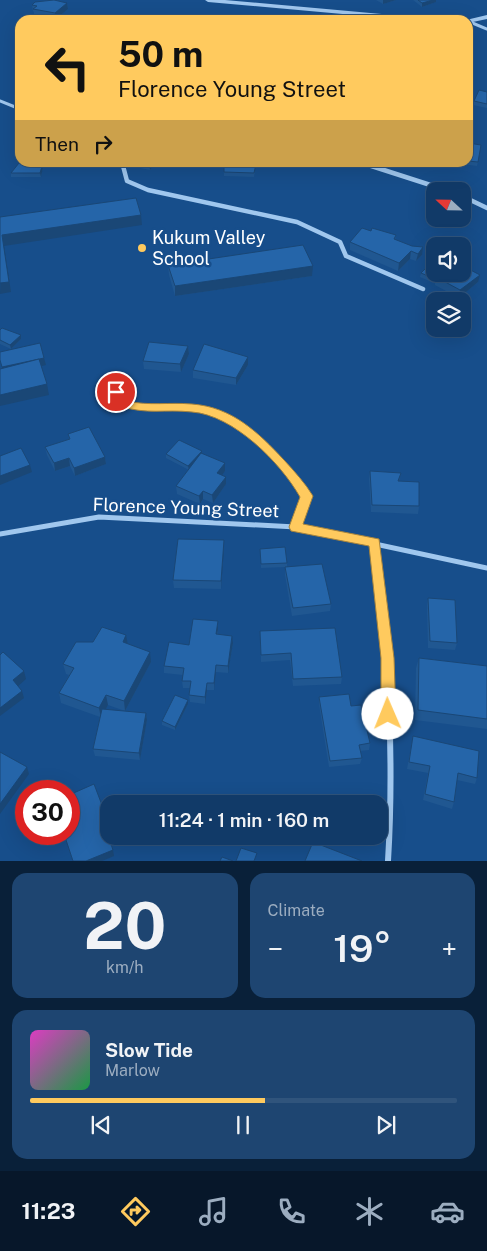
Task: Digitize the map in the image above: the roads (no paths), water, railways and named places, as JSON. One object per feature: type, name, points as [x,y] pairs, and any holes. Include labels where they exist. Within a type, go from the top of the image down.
[{"type":"street","points":[[208,0],[372,15]]},
{"type":"street","points":[[473,21],[487,17]]},
{"type":"street","points":[[473,24],[487,30]]},
{"type":"street","points":[[0,101],[15,106]]},
{"type":"street","points":[[123,167],[126,181],[148,190],[297,222],[340,242],[346,256],[423,289]]},
{"type":"street","points":[[377,167],[426,183]]},
{"type":"street","points":[[471,200],[487,208]]},
{"type":"street","name":"Florence Young Street","points":[[0,534],[99,517],[296,527],[375,542],[487,568]]},
{"type":"street","points":[[375,542],[388,658],[390,827],[388,861]]},
{"type":"lane","points":[[118,384],[116,392],[123,404],[143,409],[191,408],[215,412],[237,422],[261,442],[300,485],[306,496],[296,527]]},
{"type":"place","name":"Kukum Valley School","points":[[142,248]]}]
